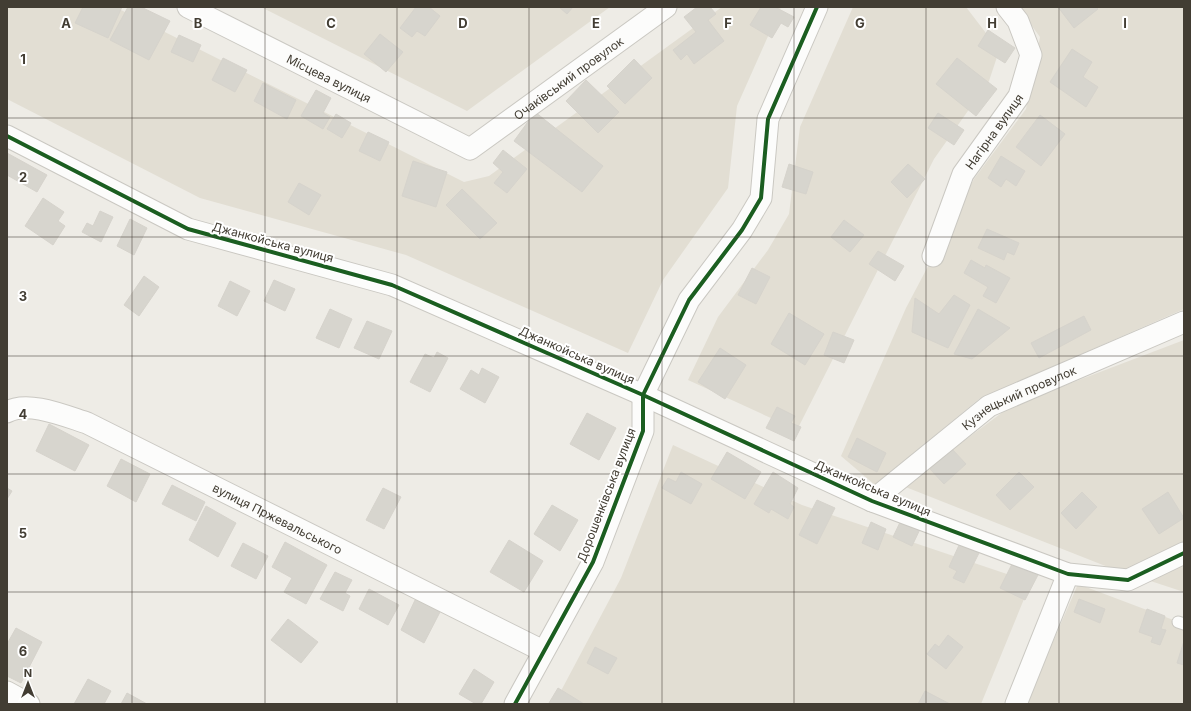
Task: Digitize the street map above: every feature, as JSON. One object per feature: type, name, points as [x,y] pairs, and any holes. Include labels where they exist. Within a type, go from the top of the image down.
[{"type":"street","name":"Місцева вулиця","points":[[188,7],[470,149]]},
{"type":"street","name":"Очаківський провулок","points":[[470,149],[666,7]]},
{"type":"street","name":"Дорошенківська вулиця","points":[[515,704],[593,562],[643,431],[643,395],[689,300],[742,230],[761,198],[768,119],[817,7]]},
{"type":"street","name":"Нагірна вулиця","points":[[933,256],[963,174],[1019,96],[1031,55],[1018,21],[1008,7]]},
{"type":"street","name":"Джанкойська вулиця","points":[[7,136],[188,229],[392,285],[643,395],[872,501],[1068,574],[1128,580],[1184,553]]},
{"type":"street","name":"Кузнецький провулок","points":[[872,501],[989,406],[1184,322]]},
{"type":"street","name":"вулиця Пржевальського","points":[[7,412],[14,408],[42,409],[87,423],[543,651]]},
{"type":"street","points":[[1016,704],[1068,574]]},
{"type":"street","points":[[7,692],[29,704]]},
{"type":"shaded area","points":[[7,7],[115,7],[464,182],[489,176],[722,7],[781,7],[737,106],[728,188],[663,280],[628,353],[406,255],[200,198],[7,99]]},
{"type":"shaded area","points":[[261,7],[610,7],[467,111]]},
{"type":"shaded area","points":[[853,7],[966,7],[989,37],[997,57],[989,81],[934,159],[797,430],[688,380],[718,317],[768,250],[789,214],[800,127]]},
{"type":"shaded area","points":[[1018,7],[1184,7],[1184,309],[979,399],[875,485],[841,456],[906,308],[974,179],[1026,109],[1040,37]]},
{"type":"shaded area","points":[[1184,340],[1184,592],[1108,567],[903,486],[1011,406]]},
{"type":"shaded area","points":[[673,445],[802,505],[1031,582],[981,704],[554,704],[621,578]]},
{"type":"shaded area","points":[[1078,584],[1184,624],[1184,704],[1026,704]]},
{"type":"building","points":[[83,7],[122,7],[108,38],[75,23]]},
{"type":"building","points":[[128,7],[141,7],[170,21],[149,60],[110,40]]},
{"type":"building","points":[[416,7],[429,7],[440,16],[425,36],[417,31],[412,37],[400,28]]},
{"type":"building","points":[[559,7],[573,7],[567,14]]},
{"type":"building","points":[[697,7],[710,7],[716,14],[708,20],[724,41],[694,64],[687,54],[681,60],[673,50],[696,32],[684,17]]},
{"type":"building","points":[[761,7],[775,7],[794,17],[788,27],[781,23],[772,38],[750,25]]},
{"type":"building","points":[[1058,7],[1096,7],[1098,9],[1074,28]]},
{"type":"building","points":[[988,30],[1015,48],[1005,63],[978,46]]},
{"type":"building","points":[[380,34],[403,52],[386,72],[364,54]]},
{"type":"building","points":[[179,35],[201,45],[193,62],[171,52]]},
{"type":"building","points":[[1072,49],[1092,62],[1083,77],[1098,87],[1086,107],[1050,82]]},
{"type":"building","points":[[223,58],[247,70],[235,92],[212,80]]},
{"type":"building","points":[[957,58],[997,89],[976,116],[936,84]]},
{"type":"building","points":[[634,59],[652,78],[625,104],[607,86]]},
{"type":"building","points":[[586,80],[619,112],[598,133],[566,101]]},
{"type":"building","points":[[263,83],[296,100],[287,119],[254,101]]},
{"type":"building","points":[[316,90],[331,98],[323,113],[330,117],[323,129],[301,116]]},
{"type":"building","points":[[535,112],[603,166],[582,192],[514,141]]},
{"type":"building","points":[[938,113],[964,130],[954,145],[928,128]]},
{"type":"building","points":[[336,114],[351,123],[342,138],[327,129]]},
{"type":"building","points":[[1040,115],[1065,134],[1041,166],[1016,147]]},
{"type":"building","points":[[368,132],[389,142],[380,161],[359,151]]},
{"type":"building","points":[[503,150],[527,169],[507,193],[494,183],[503,172],[493,163]]},
{"type":"building","points":[[7,153],[47,175],[37,192],[7,175]]},
{"type":"building","points":[[1001,156],[1025,171],[1016,186],[1006,179],[1001,187],[988,178]]},
{"type":"building","points":[[413,161],[447,172],[436,207],[402,196]]},
{"type":"building","points":[[789,164],[813,172],[806,194],[782,187]]},
{"type":"building","points":[[908,164],[925,179],[907,198],[891,182]]},
{"type":"building","points":[[299,183],[321,195],[309,215],[288,202]]},
{"type":"building","points":[[462,189],[497,223],[480,239],[446,205]]},
{"type":"building","points":[[43,198],[64,212],[58,221],[65,226],[53,245],[25,226]]},
{"type":"building","points":[[100,211],[113,217],[101,242],[82,232],[87,223],[93,226]]},
{"type":"building","points":[[130,219],[147,228],[134,255],[117,246]]},
{"type":"building","points":[[844,220],[864,235],[850,252],[831,237]]},
{"type":"building","points":[[987,229],[1019,243],[1014,255],[1007,252],[1004,260],[978,248]]},
{"type":"building","points":[[878,251],[904,266],[895,281],[869,264]]},
{"type":"building","points":[[971,260],[985,268],[986,265],[1010,278],[996,303],[983,296],[988,287],[964,273]]},
{"type":"building","points":[[752,268],[770,277],[756,304],[738,295]]},
{"type":"building","points":[[144,276],[159,287],[139,316],[124,305]]},
{"type":"building","points":[[274,280],[295,289],[285,311],[264,301]]},
{"type":"building","points":[[230,281],[250,291],[237,316],[218,306]]},
{"type":"building","points":[[954,295],[970,305],[948,348],[912,332],[915,298],[939,314]]},
{"type":"building","points":[[330,309],[352,319],[339,348],[316,338]]},
{"type":"building","points":[[978,309],[1010,328],[972,359],[954,354]]},
{"type":"building","points":[[789,313],[824,334],[805,365],[771,344]]},
{"type":"building","points":[[1084,316],[1091,330],[1039,358],[1031,343]]},
{"type":"building","points":[[367,321],[392,331],[379,359],[354,348]]},
{"type":"building","points":[[833,332],[854,340],[844,363],[824,355]]},
{"type":"building","points":[[720,348],[746,365],[725,399],[698,382]]},
{"type":"building","points":[[437,352],[448,358],[430,392],[410,382],[425,354],[434,358]]},
{"type":"building","points":[[482,368],[499,377],[485,403],[460,389],[471,370],[479,375]]},
{"type":"building","points":[[777,407],[795,416],[791,423],[801,427],[794,441],[766,428]]},
{"type":"building","points":[[587,413],[616,428],[599,460],[570,444]]},
{"type":"building","points":[[49,424],[89,445],[75,471],[36,451]]},
{"type":"building","points":[[857,438],[886,453],[877,472],[848,457]]},
{"type":"building","points":[[952,449],[966,464],[944,484],[930,469]]},
{"type":"building","points":[[727,452],[761,472],[745,499],[711,479]]},
{"type":"building","points":[[121,459],[150,474],[136,502],[107,486]]},
{"type":"building","points":[[681,472],[702,484],[691,504],[662,488],[668,478],[676,482]]},
{"type":"building","points":[[773,472],[798,488],[790,504],[794,507],[788,519],[771,509],[769,513],[754,504]]},
{"type":"building","points":[[1019,472],[1034,487],[1010,510],[996,495]]},
{"type":"building","points":[[172,485],[205,502],[196,521],[162,504]]},
{"type":"building","points":[[7,488],[12,491],[7,499]]},
{"type":"building","points":[[383,488],[401,497],[384,529],[366,520]]},
{"type":"building","points":[[1082,492],[1097,507],[1076,529],[1061,513]]},
{"type":"building","points":[[1168,492],[1184,518],[1159,534],[1142,509]]},
{"type":"building","points":[[817,500],[835,508],[817,544],[799,535]]},
{"type":"building","points":[[552,505],[578,520],[560,551],[534,534]]},
{"type":"building","points":[[206,506],[236,523],[218,557],[189,540]]},
{"type":"building","points":[[903,516],[922,525],[912,546],[893,537]]},
{"type":"building","points":[[871,522],[886,529],[878,550],[862,543]]},
{"type":"building","points":[[509,540],[543,561],[524,592],[490,572]]},
{"type":"building","points":[[285,542],[327,565],[306,604],[284,592],[292,578],[272,567]]},
{"type":"building","points":[[243,543],[268,556],[256,579],[231,566]]},
{"type":"building","points":[[960,543],[979,553],[964,583],[953,578],[957,571],[949,567]]},
{"type":"building","points":[[1015,558],[1040,571],[1025,600],[1000,588]]},
{"type":"building","points":[[335,572],[352,580],[345,593],[350,596],[343,611],[320,599]]},
{"type":"building","points":[[369,589],[399,605],[388,625],[359,609]]},
{"type":"building","points":[[416,598],[440,612],[424,643],[401,630]]},
{"type":"building","points":[[1079,599],[1105,609],[1100,623],[1074,612]]},
{"type":"building","points":[[1147,609],[1165,616],[1161,629],[1166,630],[1160,645],[1151,642],[1153,637],[1139,632]]},
{"type":"building","points":[[288,619],[318,642],[301,663],[271,640]]},
{"type":"building","points":[[16,628],[42,642],[21,683],[7,676],[7,644]]},
{"type":"building","points":[[948,635],[963,647],[946,669],[927,654],[935,644],[939,647]]},
{"type":"building","points":[[1184,641],[1184,665],[1177,663]]},
{"type":"building","points":[[595,647],[617,658],[608,674],[587,663]]},
{"type":"building","points":[[474,669],[494,682],[481,704],[476,704],[459,694]]},
{"type":"building","points":[[88,679],[111,691],[104,704],[74,704]]},
{"type":"building","points":[[558,688],[584,704],[549,703]]},
{"type":"building","points":[[925,691],[950,704],[918,704]]},
{"type":"building","points":[[127,693],[147,704],[121,704]]},
{"type":"cycle path","points":[[515,704],[593,562],[643,431],[643,395],[689,300],[742,230],[761,198],[768,119],[817,7]]},
{"type":"cycle path","points":[[7,136],[188,229],[392,285],[643,395],[872,501],[1068,574],[1128,580],[1184,553]]}]
